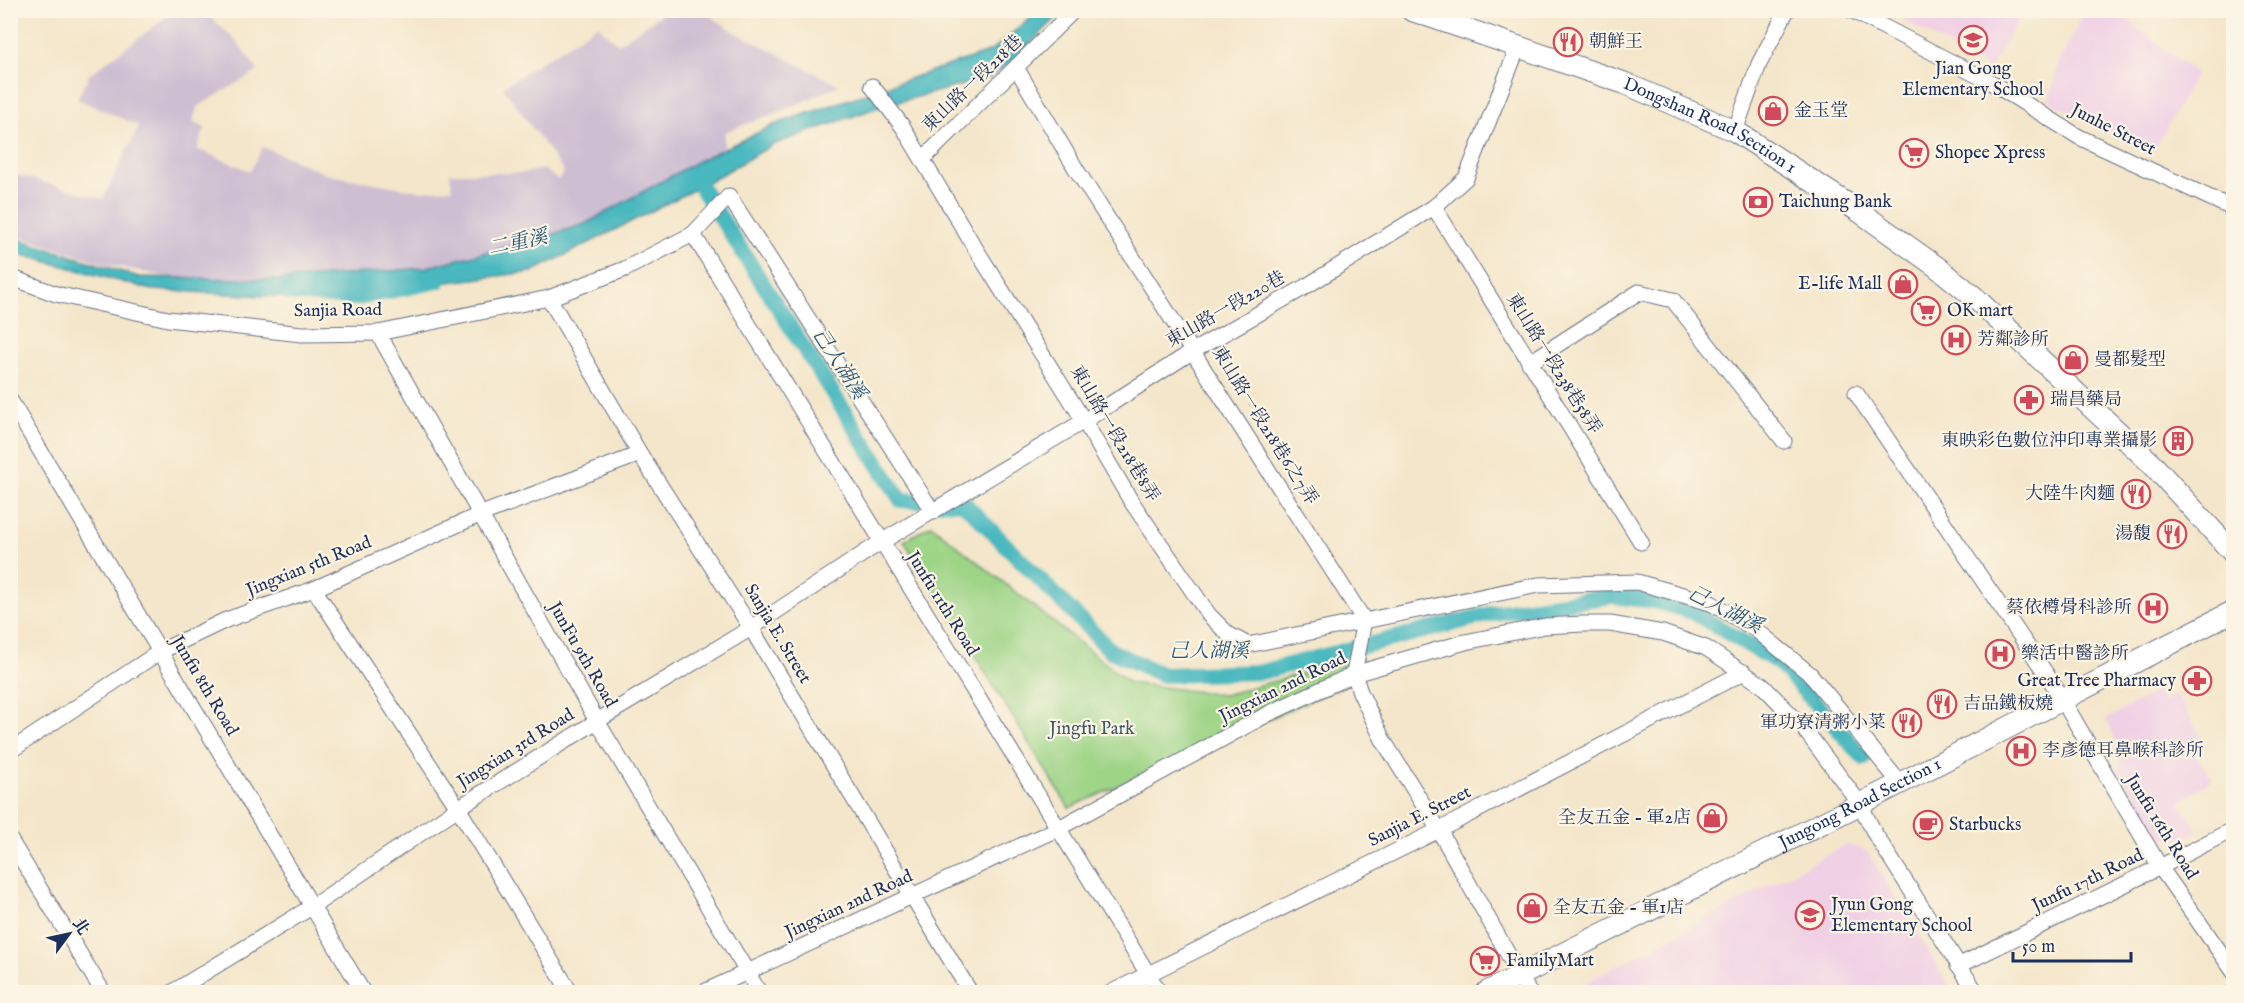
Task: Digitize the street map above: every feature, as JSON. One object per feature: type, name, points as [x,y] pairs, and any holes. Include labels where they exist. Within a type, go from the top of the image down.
[{"type":"main road","name":"Dongshan Road Section 1","points":[[1410,10],[1624,83],[1735,131],[1860,212],[1973,296],[2152,464],[2234,554]]},
{"type":"main road","name":"Jungong Road Section 1","points":[[1487,993],[1524,984],[1860,804],[2234,611]]},
{"type":"street","name":"東山路一段218巷","points":[[923,159],[1017,69],[1074,10]]},
{"type":"street","points":[[1735,131],[1759,64],[1787,10]]},
{"type":"street","name":"Junhe Street","points":[[1851,10],[1992,83],[2079,137],[2234,209]]},
{"type":"street","name":"東山路一段220巷","points":[[881,542],[1434,207],[1466,178],[1518,47]]},
{"type":"street","name":"東山路一段218巷6之7弄","points":[[1017,69],[1076,169],[1364,620]]},
{"type":"street","name":"東山路一段218巷8弄","points":[[872,86],[903,127],[923,159],[1137,511],[1209,615],[1228,634],[1248,645],[1538,585],[1637,582],[1711,603],[1755,629],[1810,674],[1900,783]]},
{"type":"street","name":"Sanjia Road","points":[[10,278],[56,294],[168,320],[302,334],[378,333],[549,298],[625,269],[693,234],[729,196],[933,512]]},
{"type":"street","name":"東山路一段238巷58弄","points":[[1434,207],[1641,542]]},
{"type":"street","name":"Junfu 11th Road","points":[[693,234],[1159,993]]},
{"type":"street","points":[[1529,363],[1639,292],[1673,300],[1784,441]]},
{"type":"street","name":"Sanjia E. Street","points":[[549,298],[640,454],[751,628],[970,993]]},
{"type":"street","name":"JunFu 9th Road","points":[[378,333],[597,721],[759,993]]},
{"type":"street","name":"Junfu 16th Road","points":[[1856,393],[2061,699],[2160,867],[2234,972]]},
{"type":"street","name":"Junfu 8th Road","points":[[10,400],[363,993]]},
{"type":"street","name":"Jingxian 5th Road","points":[[10,751],[160,651],[226,620],[314,589],[479,515],[640,454]]},
{"type":"street","name":"Jingxian 3rd Road","points":[[173,993],[313,906],[458,808],[751,628],[881,542]]},
{"type":"street","points":[[314,589],[458,808],[570,993]]},
{"type":"street","points":[[1364,620],[1354,674],[1360,692],[1383,740],[1439,830],[1524,984]]},
{"type":"street","name":"Jingxian 2nd Road","points":[[704,993],[1057,829],[1268,714],[1354,674],[1465,642],[1545,626],[1583,624],[1610,624],[1663,633],[1706,648],[1762,685],[1802,726],[1860,804],[1875,834],[1976,993]]},
{"type":"street","name":"Sanjia E. Street","points":[[1112,993],[1439,830],[1744,672]]},
{"type":"street","name":"Junfu 17th Road","points":[[1958,966],[2234,829]]},
{"type":"street","points":[[10,840],[103,993]]},
{"type":"shaded area","points":[[2085,10],[2117,11],[2196,73],[2153,153],[2049,101],[2059,62]]},
{"type":"shaded area","points":[[175,11],[203,11],[236,40],[258,71],[197,107],[193,122],[205,128],[197,149],[250,171],[263,147],[329,175],[420,191],[452,189],[450,173],[524,173],[543,169],[558,180],[564,172],[503,87],[598,25],[618,44],[666,11],[703,11],[733,31],[839,85],[791,107],[725,132],[722,162],[601,233],[444,276],[233,291],[103,263],[11,234],[10,173],[103,199],[139,126],[77,99],[90,74]]},
{"type":"shaded area","name":"Jian Gong Elementary School","points":[[1888,11],[2023,11],[1990,69]]},
{"type":"shaded area","points":[[2157,691],[2163,702],[2176,694],[2204,742],[2192,750],[2213,779],[2180,802],[2198,831],[2176,842],[2161,837],[2118,771],[2121,759],[2119,747],[2105,720]]},
{"type":"shaded area","name":"Jyun Gong Elementary School","points":[[1847,844],[1867,851],[1953,992],[1569,992]]},
{"type":"green space","name":"Jingfu Park","points":[[931,525],[1130,683],[1224,695],[1354,659],[1360,658],[1368,669],[1361,678],[1069,808],[904,541]]},
{"type":"water","name":"二重溪","points":[[1039,11],[1063,11],[1014,60],[989,78],[879,107],[772,145],[707,183],[532,272],[424,285],[282,297],[152,290],[11,252],[11,237],[139,277],[279,280],[424,268],[537,239],[585,224],[700,160],[776,124],[991,51]]},
{"type":"waterway","name":"己人湖溪","points":[[694,176],[901,500],[964,503],[1111,651],[1163,675],[1261,672],[1494,613],[1612,596],[1654,601],[1693,612],[1779,663],[1864,758]]},
{"type":"waterway","name":"二重溪","points":[[289,293],[357,298],[438,281]]},
{"type":"place","name":"Jian Gong Elementary School","points":[[1973,40]]},
{"type":"place","name":"朝鮮王","points":[[1568,42]]},
{"type":"place","name":"金玉堂","points":[[1773,111]]},
{"type":"place","name":"Shopee Xpress","points":[[1914,153]]},
{"type":"place","name":"Taichung Bank","points":[[1758,202]]},
{"type":"place","name":"E-life Mall","points":[[1903,284]]},
{"type":"place","name":"OK mart","points":[[1926,311]]},
{"type":"place","name":"芳鄰診所","points":[[1956,340]]},
{"type":"place","name":"曼都髮型","points":[[2073,360]]},
{"type":"place","name":"瑞昌藥局","points":[[2029,400]]},
{"type":"place","name":"東映彩色數位沖印專業攝影","points":[[2178,441]]},
{"type":"place","name":"大陸牛肉麵","points":[[2136,494]]},
{"type":"place","name":"湯馥","points":[[2172,534]]},
{"type":"place","name":"蔡依樽骨科診所","points":[[2153,608]]},
{"type":"place","name":"樂活中醫診所","points":[[2000,654]]},
{"type":"place","name":"Great Tree Pharmacy","points":[[2197,681]]},
{"type":"place","name":"吉品鐵板燒","points":[[1942,704]]},
{"type":"place","name":"軍功寮清粥小菜","points":[[1907,723]]},
{"type":"place","name":"李彥德耳鼻喉科診所","points":[[2021,751]]},
{"type":"place","name":"全友五金 - 軍2店","points":[[1712,818]]},
{"type":"place","name":"Starbucks","points":[[1928,825]]},
{"type":"place","name":"全友五金 - 軍1店","points":[[1532,908]]},
{"type":"place","name":"Jyun Gong Elementary School","points":[[1810,915]]},
{"type":"place","name":"FamilyMart","points":[[1485,961]]}]
